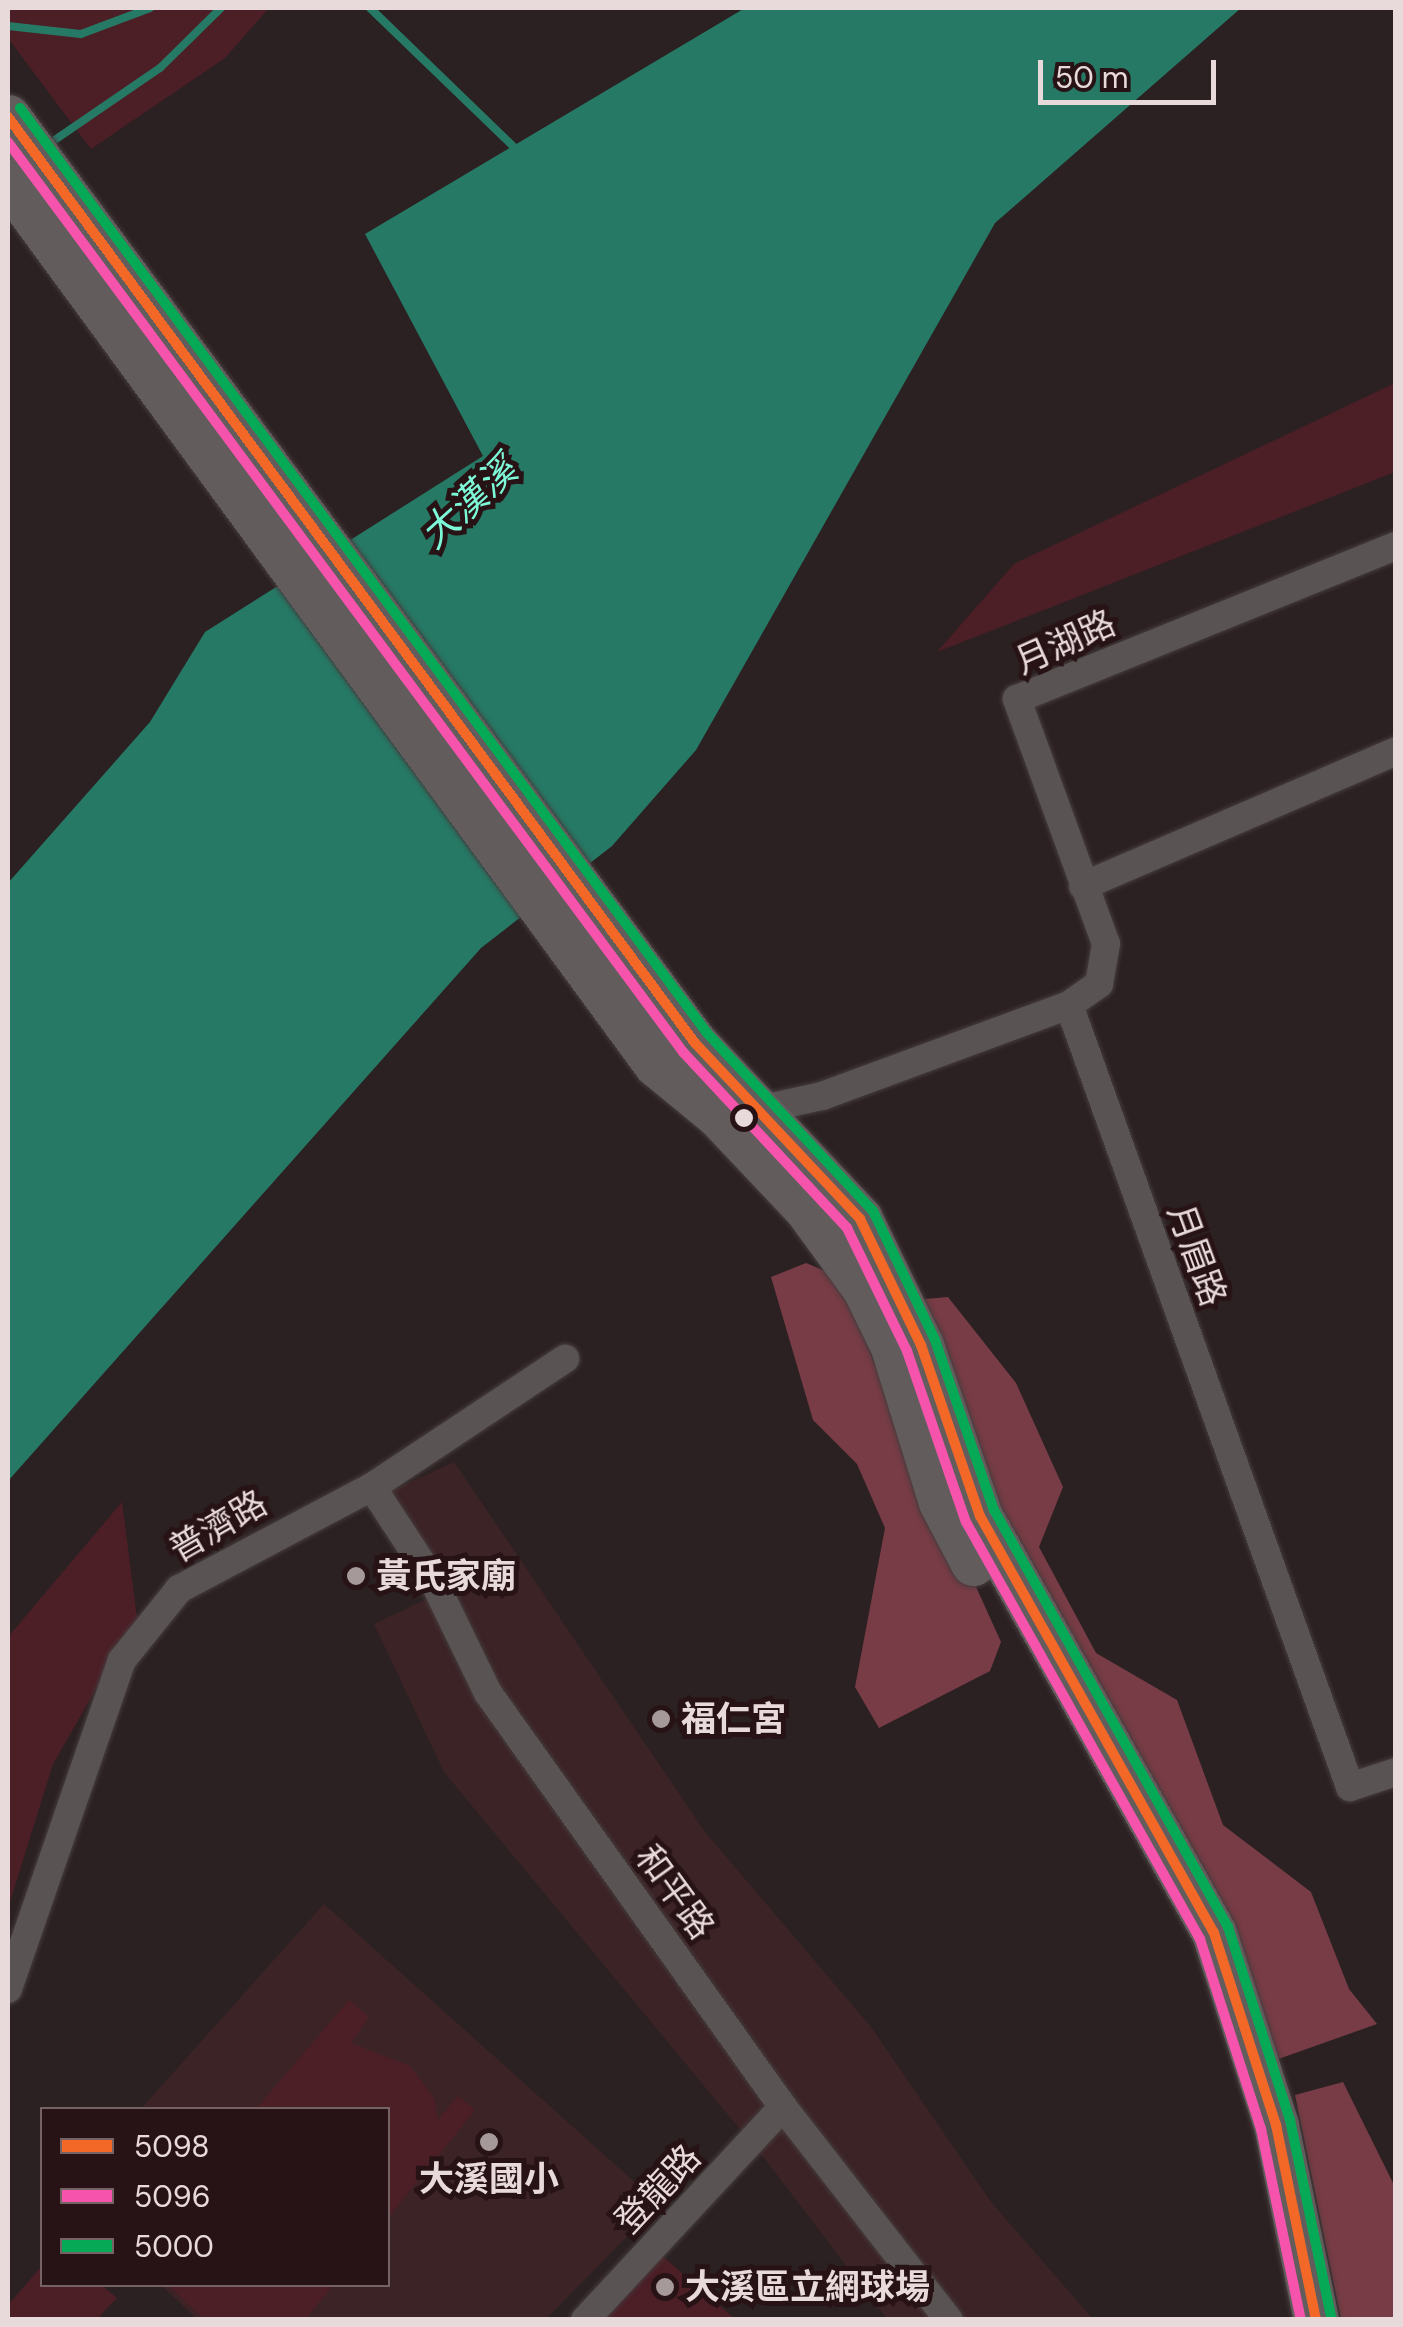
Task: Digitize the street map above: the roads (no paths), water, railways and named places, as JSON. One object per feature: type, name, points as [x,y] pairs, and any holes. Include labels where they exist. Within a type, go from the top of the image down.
[{"type":"main road","points":[[8,117],[718,1115],[806,1208],[865,1289],[894,1346],[941,1502],[1005,1622],[1144,1834],[1193,1928],[1259,2134],[1291,2268],[1294,2320]]},
{"type":"main road","points":[[8,181],[676,1054],[764,1112],[860,1218],[921,1344],[980,1516],[1214,1934],[1276,2124],[1316,2320]]},
{"type":"street","name":"月湖路","points":[[1069,1005],[1100,984],[1106,944],[1017,699],[1396,546]]},
{"type":"street","points":[[1083,886],[1396,751]]},
{"type":"street","points":[[718,1115],[764,1112],[1069,1005]]},
{"type":"street","name":"月眉路","points":[[1069,1005],[1350,1787],[1396,1772]]},
{"type":"street","name":"普濟路","points":[[8,1989],[122,1660],[179,1589],[372,1487],[565,1359]]},
{"type":"street","name":"和平路","points":[[372,1487],[434,1582],[488,1693],[783,2107],[949,2320]]},
{"type":"street","name":"登龍路","points":[[585,2320],[783,2107]]},
{"type":"water","name":"大漢溪","points":[[745,8],[1241,8],[995,223],[696,750],[612,846],[481,948],[8,1481],[8,883],[150,722],[205,632],[483,456],[365,234]]},
{"type":"waterway","points":[[8,26],[81,34],[150,8]]},
{"type":"waterway","points":[[46,146],[160,68],[221,8]]},
{"type":"waterway","points":[[370,8],[518,151]]},
{"type":"place","name":"黃氏家廟","points":[[356,1576]]},
{"type":"place","name":"福仁宮","points":[[661,1719]]},
{"type":"place","name":"大溪國小","points":[[489,2142]]},
{"type":"place","name":"大溪區立網球場","points":[[665,2287]]}]
